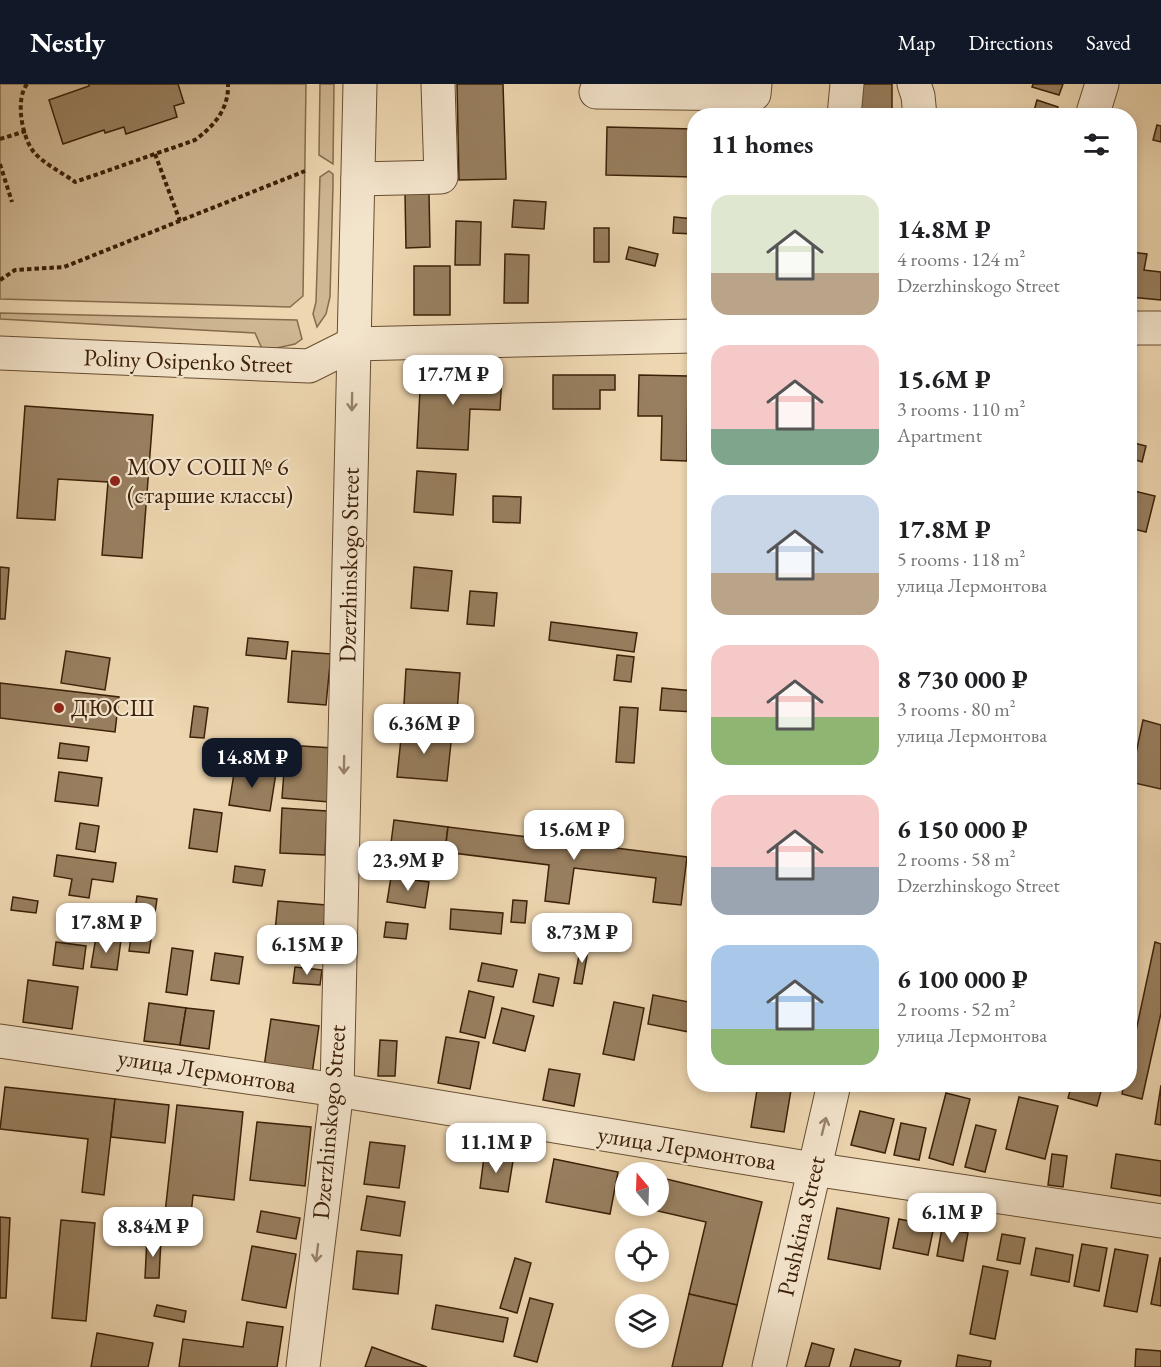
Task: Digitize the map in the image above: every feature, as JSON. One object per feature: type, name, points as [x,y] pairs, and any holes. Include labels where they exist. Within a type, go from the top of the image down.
[{"type":"street","name":"Dzerzhinskogo Street","points":[[303,1367],[337,1090],[360,84]]},
{"type":"street","points":[[358,179],[441,177],[438,84]]},
{"type":"street","points":[[596,92],[754,94],[755,84]]},
{"type":"street","points":[[845,108],[847,84]]},
{"type":"street","points":[[914,84],[919,108]]},
{"type":"street","points":[[1094,108],[1102,84]]},
{"type":"street","points":[[1137,328],[1161,328]]},
{"type":"street","name":"Poliny Osipenko Street","points":[[0,353],[309,366],[353,344],[687,336]]},
{"type":"street","name":"улица Лермонтова","points":[[0,1041],[337,1090],[813,1169],[1161,1221]]},
{"type":"street","name":"Pushkina Street","points":[[769,1367],[832,1092]]},
{"type":"path","points":[[27,84],[23,90],[21,112],[33,152],[75,182],[195,140],[211,129],[222,113],[228,84]]},
{"type":"path","points":[[0,140],[26,131]]},
{"type":"path","points":[[155,154],[180,221]]},
{"type":"path","points":[[0,164],[12,202]]},
{"type":"path","points":[[0,280],[15,270],[64,267],[305,171]]},
{"type":"shaded area","points":[[0,84],[306,84],[303,296],[290,307],[0,299]]},
{"type":"shaded area","points":[[320,84],[334,84],[333,164],[319,155]]},
{"type":"shaded area","points":[[329,171],[333,174],[330,297],[326,314],[317,327],[313,314],[316,302],[320,177]]},
{"type":"shaded area","points":[[0,313],[297,320],[302,339],[295,344],[263,351],[255,333],[0,319]]},
{"type":"building","points":[[89,84],[178,84],[184,103],[174,106],[177,117],[126,134],[124,127],[105,133],[104,130],[63,144],[49,100],[89,86]]},
{"type":"building","points":[[457,84],[503,84],[506,179],[459,180]]},
{"type":"building","points":[[850,84],[892,84],[892,108],[851,108]]},
{"type":"building","points":[[1033,84],[1063,84],[1059,95],[1032,87]]},
{"type":"building","points":[[1037,100],[1058,107],[1058,108],[1035,108]]},
{"type":"building","points":[[1157,125],[1161,126],[1161,142],[1153,140]]},
{"type":"building","points":[[607,127],[687,129],[687,177],[606,175]]},
{"type":"building","points":[[429,193],[430,247],[406,248],[405,194]]},
{"type":"building","points":[[514,200],[546,202],[544,229],[512,227]]},
{"type":"building","points":[[674,217],[687,218],[687,234],[673,233]]},
{"type":"building","points":[[456,221],[481,222],[480,265],[455,265]]},
{"type":"building","points":[[594,228],[609,228],[609,262],[594,262]]},
{"type":"building","points":[[629,247],[658,254],[655,266],[626,259]]},
{"type":"building","points":[[1137,253],[1147,254],[1144,270],[1161,272],[1161,300],[1137,298]]},
{"type":"building","points":[[505,254],[529,255],[528,303],[504,303]]},
{"type":"building","points":[[414,266],[450,266],[450,315],[414,315]]},
{"type":"building","points":[[421,371],[502,374],[500,410],[470,409],[468,450],[417,448]]},
{"type":"building","points":[[553,375],[615,375],[615,390],[600,390],[600,409],[553,409]]},
{"type":"building","points":[[639,375],[687,376],[687,461],[661,460],[662,416],[638,416]]},
{"type":"building","name":"МОУ СОШ № 6 (старшие классы)","points":[[25,406],[153,415],[142,558],[102,555],[108,482],[58,479],[55,520],[17,518]]},
{"type":"building","points":[[1137,444],[1146,446],[1142,462],[1137,460]]},
{"type":"building","points":[[417,471],[456,474],[453,515],[414,512]]},
{"type":"building","points":[[1137,492],[1155,496],[1146,532],[1137,530]]},
{"type":"building","points":[[493,496],[521,497],[520,523],[493,522]]},
{"type":"building","points":[[0,567],[9,568],[5,619],[0,619]]},
{"type":"building","points":[[414,567],[452,571],[448,611],[411,608]]},
{"type":"building","points":[[470,591],[497,593],[494,626],[467,624]]},
{"type":"building","points":[[551,622],[637,633],[634,652],[549,640]]},
{"type":"building","points":[[248,638],[288,642],[286,659],[246,655]]},
{"type":"building","points":[[66,651],[110,658],[105,690],[61,683]]},
{"type":"building","points":[[292,651],[331,654],[326,705],[288,702]]},
{"type":"building","points":[[617,655],[634,657],[631,682],[614,680]]},
{"type":"building","points":[[406,669],[460,673],[456,725],[403,721]]},
{"type":"building","name":"ДЮСШ","points":[[0,683],[119,697],[115,732],[0,718]]},
{"type":"building","points":[[662,688],[687,690],[687,712],[660,710]]},
{"type":"building","points":[[194,706],[208,708],[204,738],[190,737]]},
{"type":"building","points":[[620,707],[638,708],[634,763],[616,762]]},
{"type":"building","points":[[1143,720],[1161,725],[1161,789],[1137,784],[1137,749]]},
{"type":"building","points":[[402,729],[452,733],[447,781],[397,777]]},
{"type":"building","points":[[60,743],[89,747],[87,761],[58,758]]},
{"type":"building","points":[[286,745],[333,748],[329,802],[282,798]]},
{"type":"building","points":[[235,767],[276,773],[270,811],[229,805]]},
{"type":"building","points":[[59,772],[102,778],[98,806],[55,801]]},
{"type":"building","points":[[282,808],[327,811],[325,855],[280,853]]},
{"type":"building","points":[[194,809],[222,813],[217,852],[189,848]]},
{"type":"building","points":[[394,820],[448,827],[442,873],[388,866]]},
{"type":"building","points":[[80,823],[99,826],[95,852],[76,849]]},
{"type":"building","points":[[448,827],[687,857],[681,905],[653,902],[656,878],[574,868],[569,904],[545,901],[549,865],[445,852]]},
{"type":"building","points":[[57,855],[116,863],[113,882],[92,879],[89,898],[69,895],[72,879],[54,876]]},
{"type":"building","points":[[235,866],[265,870],[262,886],[233,882]]},
{"type":"building","points":[[391,877],[429,882],[425,908],[387,902]]},
{"type":"building","points":[[137,896],[157,899],[149,953],[129,951]]},
{"type":"building","points":[[13,897],[38,901],[36,913],[11,910]]},
{"type":"building","points":[[513,900],[527,901],[525,923],[511,922]]},
{"type":"building","points":[[278,901],[326,905],[321,956],[273,952]]},
{"type":"building","points":[[451,909],[503,913],[501,934],[450,929]]},
{"type":"building","points":[[386,922],[408,924],[406,939],[384,937]]},
{"type":"building","points":[[96,937],[121,940],[117,970],[91,967]]},
{"type":"building","points":[[56,942],[86,946],[83,969],[53,965]]},
{"type":"building","points":[[1155,942],[1161,944],[1161,1013],[1142,1099],[1122,1094],[1122,1092],[1137,1092],[1137,1026]]},
{"type":"building","points":[[581,944],[589,945],[582,984],[574,983]]},
{"type":"building","points":[[172,948],[193,951],[187,995],[166,992]]},
{"type":"building","points":[[215,953],[243,957],[239,984],[211,980]]},
{"type":"building","points":[[482,963],[517,970],[513,987],[478,981]]},
{"type":"building","points":[[295,967],[322,970],[320,985],[293,983]]},
{"type":"building","points":[[539,974],[559,978],[553,1006],[533,1002]]},
{"type":"building","points":[[28,980],[78,987],[72,1029],[23,1022]]},
{"type":"building","points":[[469,991],[494,997],[485,1038],[460,1032]]},
{"type":"building","points":[[653,995],[687,1002],[687,1032],[648,1024]]},
{"type":"building","points":[[614,1002],[644,1008],[634,1060],[603,1054]]},
{"type":"building","points":[[149,1003],[186,1008],[180,1045],[144,1041]]},
{"type":"building","points":[[186,1008],[214,1011],[209,1049],[180,1045]]},
{"type":"building","points":[[502,1008],[534,1016],[525,1051],[493,1043]]},
{"type":"building","points":[[271,1019],[319,1026],[312,1074],[264,1067]]},
{"type":"building","points":[[446,1037],[479,1042],[470,1089],[438,1083]]},
{"type":"building","points":[[380,1040],[397,1041],[395,1076],[378,1076]]},
{"type":"building","points":[[549,1069],[580,1074],[574,1106],[543,1100]]},
{"type":"building","points":[[1161,1085],[1161,1125],[1155,1124]]},
{"type":"building","points":[[5,1087],[115,1099],[104,1195],[82,1192],[88,1139],[0,1129]]},
{"type":"building","points":[[757,1092],[791,1092],[784,1132],[751,1127]]},
{"type":"building","points":[[1070,1092],[1101,1092],[1097,1106],[1068,1098]]},
{"type":"building","points":[[946,1093],[970,1099],[953,1165],[929,1158]]},
{"type":"building","points":[[1019,1097],[1058,1106],[1045,1159],[1006,1149]]},
{"type":"building","points":[[115,1099],[169,1105],[165,1143],[111,1137]]},
{"type":"building","points":[[177,1105],[243,1112],[234,1200],[193,1195],[190,1224],[164,1222]]},
{"type":"building","points":[[860,1111],[894,1119],[885,1153],[851,1145]]},
{"type":"building","points":[[257,1122],[311,1127],[305,1186],[250,1180]]},
{"type":"building","points":[[901,1123],[926,1128],[919,1160],[894,1155]]},
{"type":"building","points":[[976,1125],[996,1130],[985,1172],[965,1167]]},
{"type":"building","points":[[370,1142],[405,1146],[399,1188],[364,1184]]},
{"type":"building","points":[[1052,1154],[1067,1156],[1063,1187],[1048,1185]]},
{"type":"building","points":[[1116,1154],[1161,1161],[1161,1196],[1111,1188]]},
{"type":"building","points":[[484,1157],[513,1161],[508,1192],[480,1188]]},
{"type":"building","points":[[554,1159],[615,1171],[615,1188],[610,1214],[546,1202]]},
{"type":"building","points":[[669,1180],[762,1202],[737,1305],[689,1294],[706,1222],[669,1214]]},
{"type":"building","points":[[367,1196],[405,1202],[400,1236],[361,1230]]},
{"type":"building","points":[[837,1208],[889,1218],[880,1269],[828,1259]]},
{"type":"building","points":[[261,1211],[300,1218],[296,1239],[257,1232]]},
{"type":"building","points":[[0,1217],[10,1218],[6,1298],[0,1298]]},
{"type":"building","points":[[899,1219],[934,1226],[928,1255],[893,1248]]},
{"type":"building","points":[[61,1220],[95,1223],[86,1321],[52,1318]]},
{"type":"building","points":[[942,1228],[968,1233],[963,1261],[937,1256]]},
{"type":"building","points":[[1002,1234],[1025,1238],[1020,1264],[997,1260]]},
{"type":"building","points":[[147,1238],[161,1239],[159,1278],[145,1278]]},
{"type":"building","points":[[1082,1244],[1107,1248],[1099,1291],[1074,1286]]},
{"type":"building","points":[[252,1246],[296,1254],[286,1308],[242,1300]]},
{"type":"building","points":[[1036,1248],[1073,1255],[1069,1282],[1031,1275]]},
{"type":"building","points":[[1115,1249],[1148,1255],[1137,1312],[1104,1306]]},
{"type":"building","points":[[357,1251],[402,1255],[398,1294],[353,1289]]},
{"type":"building","points":[[515,1258],[531,1263],[517,1313],[500,1308]]},
{"type":"building","points":[[1161,1258],[1161,1306],[1151,1304]]},
{"type":"building","points":[[983,1266],[1008,1271],[995,1339],[970,1334]]},
{"type":"building","points":[[689,1294],[737,1305],[722,1367],[672,1367]]},
{"type":"building","points":[[530,1298],[553,1304],[537,1362],[514,1356]]},
{"type":"building","points":[[157,1305],[186,1311],[184,1322],[154,1316]]},
{"type":"building","points":[[436,1305],[508,1318],[503,1342],[432,1329]]},
{"type":"building","points":[[247,1322],[283,1327],[277,1367],[179,1367],[183,1339],[243,1347]]},
{"type":"building","points":[[97,1333],[153,1343],[148,1367],[91,1367]]},
{"type":"building","points":[[812,1343],[834,1349],[829,1367],[805,1367]]},
{"type":"building","points":[[372,1347],[427,1367],[365,1367]]},
{"type":"building","points":[[855,1349],[901,1361],[899,1367],[850,1367]]},
{"type":"building","points":[[1136,1349],[1161,1351],[1161,1367],[1135,1367]]},
{"type":"building","points":[[958,1355],[991,1361],[990,1367],[956,1367]]},
{"type":"place","name":"МОУ СОШ № 6 (старшие классы)","points":[[115,481]]},
{"type":"place","name":"ДЮСШ","points":[[59,708]]}]
